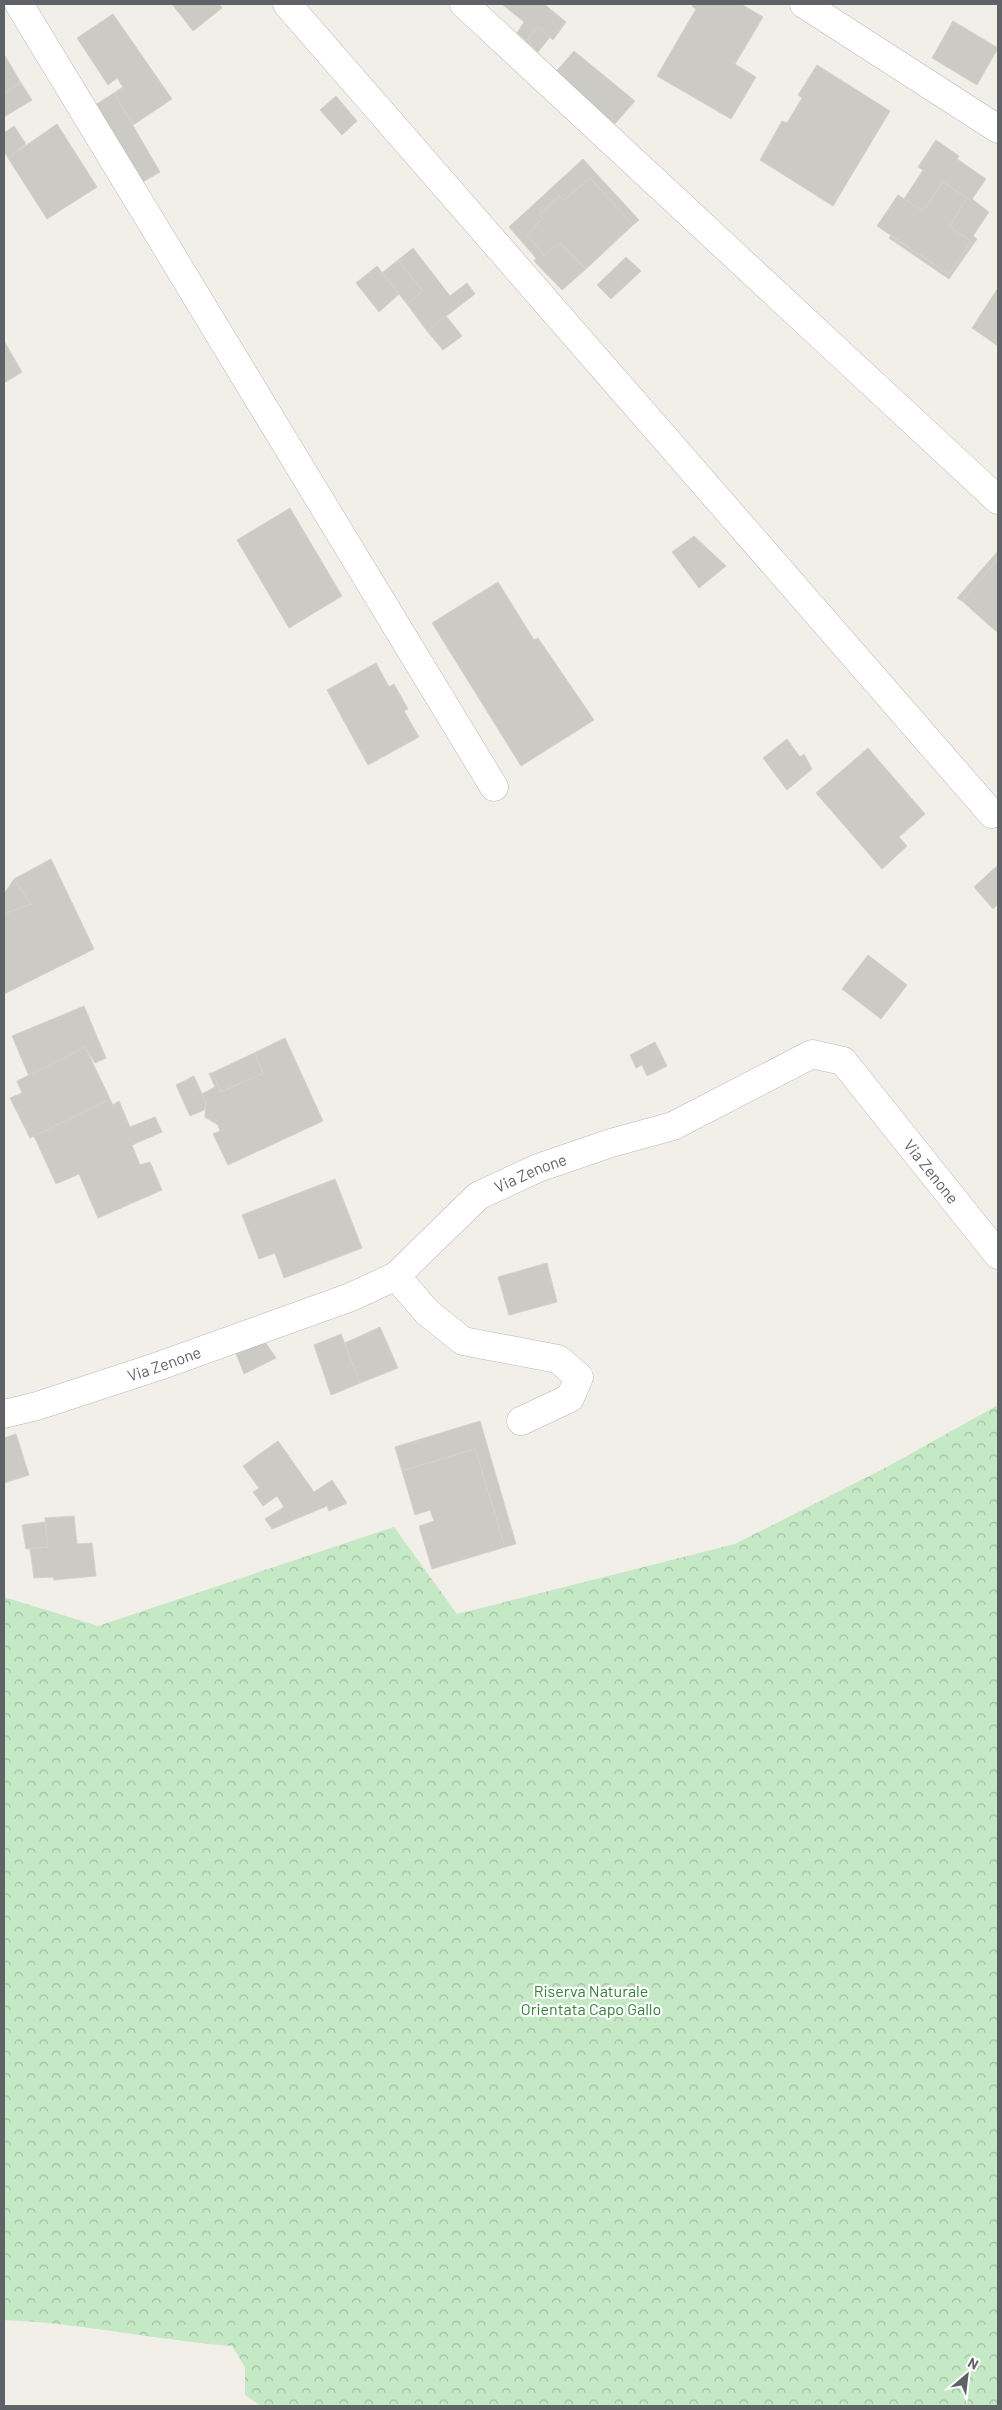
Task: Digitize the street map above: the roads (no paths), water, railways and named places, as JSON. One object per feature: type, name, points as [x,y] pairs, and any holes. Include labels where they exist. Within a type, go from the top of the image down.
[{"type":"street","points":[[19,4],[494,787]]},
{"type":"street","points":[[287,4],[992,814]]},
{"type":"street","points":[[464,4],[998,500]]},
{"type":"street","points":[[804,4],[998,128]]},
{"type":"street","name":"Via Zenone","points":[[4,1414],[37,1406],[159,1366],[351,1297],[396,1276],[478,1196],[538,1168],[611,1143],[673,1126],[812,1054],[843,1061],[998,1255]]},
{"type":"street","points":[[396,1276],[428,1312],[463,1340],[558,1359],[579,1377],[570,1398],[521,1421]]},
{"type":"park label","name":"Riserva Naturale Orientata Capo Gallo","points":[[591,2000]]}]
